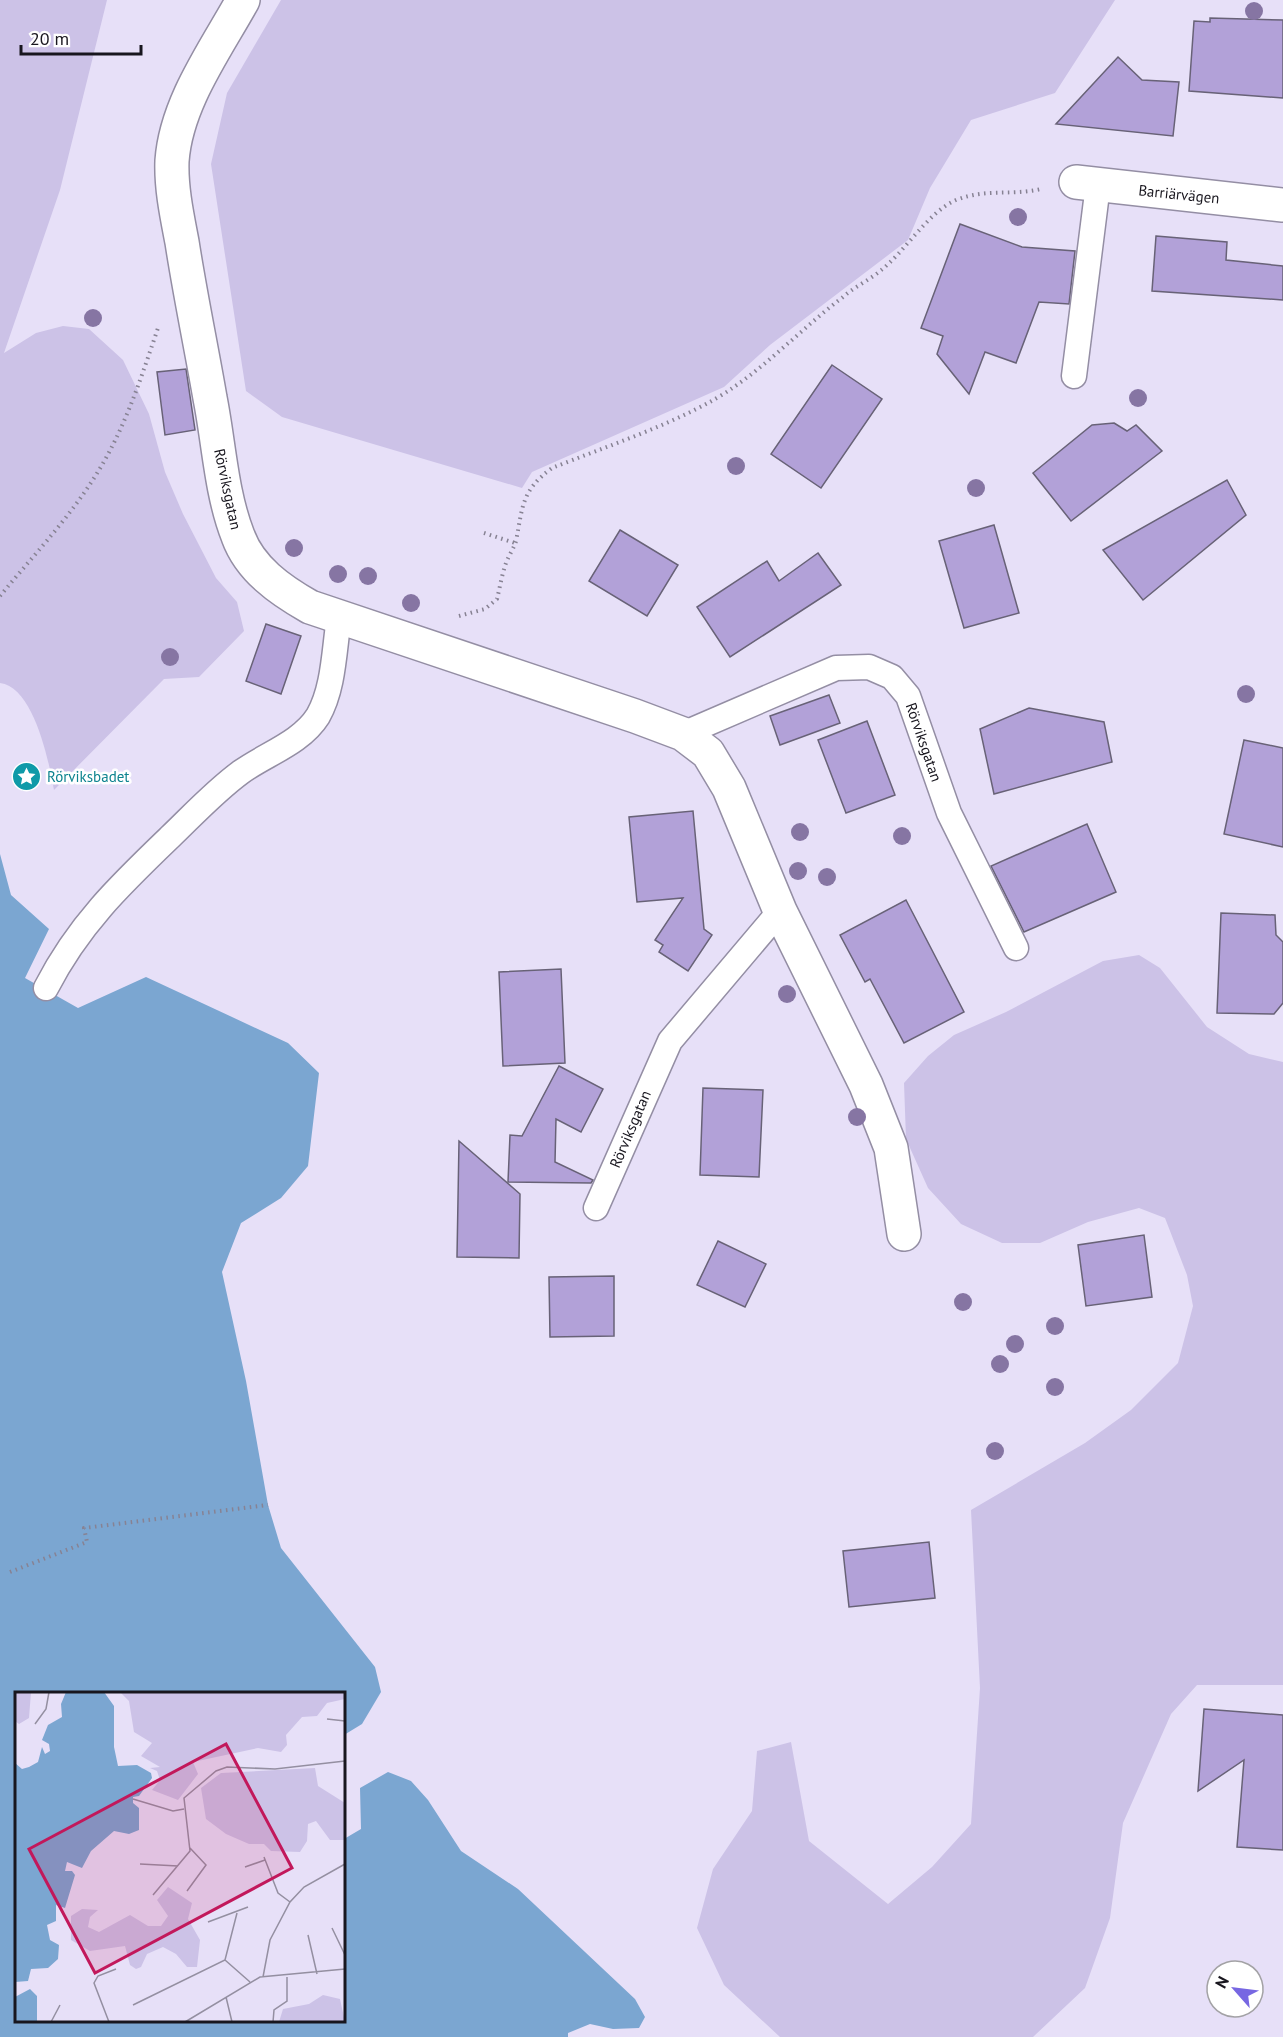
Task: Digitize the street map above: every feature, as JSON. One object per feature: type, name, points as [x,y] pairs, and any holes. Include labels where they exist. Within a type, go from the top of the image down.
[{"type":"street","name":"Rörviksgatan","points":[[243,0],[192,94],[181,121],[172,160],[175,201],[225,481],[238,536],[255,566],[286,593],[310,607],[683,734],[708,753],[729,788],[780,911],[866,1085],[891,1148],[904,1234]]},
{"type":"street","name":"Barriärvägen","points":[[1087,183],[1283,205]]},
{"type":"lane","points":[[1074,376],[1087,183]]},
{"type":"lane","points":[[46,987],[61,958],[105,899],[242,771],[297,738],[317,718],[327,696],[339,618]]},
{"type":"lane","name":"Rörviksgatan","points":[[683,734],[836,668],[869,667],[892,677],[908,696],[948,813],[1016,948]]},
{"type":"lane","name":"Rörviksgatan","points":[[596,1208],[670,1041],[780,911]]},
{"type":"path","points":[[417,644],[423,629],[485,609],[497,599],[505,565],[516,543],[518,521],[525,499],[534,481],[543,474],[552,468],[685,413],[733,388],[844,296],[880,272],[934,216],[954,201],[986,191],[1027,192],[1087,183]]},
{"type":"path","points":[[0,596],[66,518],[106,457],[140,385],[160,322]]},
{"type":"path","points":[[484,533],[516,543]]},
{"type":"path","points":[[10,1572],[87,1542],[84,1528],[268,1505]]},
{"type":"shaded area","name":"Rörviksbadet","points":[[0,0],[107,0],[60,190],[4,353],[36,333],[63,326],[89,329],[123,360],[149,414],[165,472],[183,514],[216,578],[237,602],[244,631],[199,677],[164,679],[54,790],[44,745],[31,711],[22,697],[12,688],[0,683]]},
{"type":"shaded area","points":[[281,0],[1115,0],[1055,93],[971,120],[930,188],[908,240],[770,345],[724,387],[532,472],[522,488],[282,417],[246,391],[211,164],[227,93]]},
{"type":"shaded area","points":[[1139,955],[1160,968],[1207,1027],[1249,1054],[1283,1062],[1283,1685],[1197,1685],[1171,1714],[1123,1823],[1110,1918],[1085,1988],[1033,2037],[780,2037],[724,1985],[697,1928],[713,1869],[752,1811],[757,1751],[791,1742],[809,1841],[888,1904],[932,1867],[971,1824],[980,1688],[971,1510],[1085,1443],[1131,1410],[1178,1363],[1193,1306],[1187,1275],[1165,1218],[1139,1208],[1088,1222],[1040,1243],[1002,1243],[961,1224],[928,1188],[906,1139],[904,1083],[928,1056],[954,1035],[1006,1012],[1103,961]]},
{"type":"water","points":[[0,854],[11,895],[49,929],[25,978],[78,1008],[146,977],[288,1043],[319,1073],[308,1166],[281,1198],[241,1223],[222,1272],[246,1381],[268,1505],[281,1548],[375,1667],[381,1692],[362,1724],[345,1734],[345,1692],[15,1692],[15,2022],[345,2022],[345,1838],[361,1829],[360,1788],[388,1772],[411,1781],[428,1800],[461,1851],[518,1889],[635,1999],[645,2017],[639,2028],[613,2029],[590,2024],[568,2033],[568,2037],[0,2037]]},
{"type":"building","points":[[1210,18],[1283,20],[1283,98],[1189,91],[1194,21],[1210,22]]},
{"type":"building","points":[[1118,57],[1142,80],[1179,82],[1173,136],[1056,124]]},
{"type":"building","points":[[960,224],[1022,247],[1075,251],[1069,304],[1039,302],[1016,363],[985,352],[969,394],[937,354],[943,336],[921,328]]},
{"type":"building","points":[[1156,236],[1227,242],[1226,260],[1283,266],[1283,300],[1152,291]]},
{"type":"building","points":[[832,365],[882,399],[821,488],[771,454]]},
{"type":"building","points":[[186,369],[195,430],[165,435],[157,372]]},
{"type":"building","points":[[1114,423],[1127,431],[1136,425],[1162,451],[1071,521],[1033,473],[1092,425]]},
{"type":"building","points":[[1227,480],[1246,515],[1143,600],[1103,550]]},
{"type":"building","points":[[994,525],[1019,613],[964,628],[939,541]]},
{"type":"building","points":[[620,530],[678,565],[647,616],[589,581]]},
{"type":"building","points":[[818,553],[841,585],[730,657],[697,607],[767,561],[779,581]]},
{"type":"building","points":[[266,624],[301,636],[281,694],[246,681]]},
{"type":"building","points":[[829,695],[840,723],[780,745],[770,716]]},
{"type":"building","points":[[1029,708],[1104,722],[1112,762],[994,794],[980,729]]},
{"type":"building","points":[[867,721],[895,795],[846,813],[818,740]]},
{"type":"building","points":[[1244,740],[1283,748],[1283,847],[1224,834]]},
{"type":"building","points":[[693,811],[704,929],[712,935],[688,971],[659,952],[663,945],[655,940],[683,898],[637,902],[629,817]]},
{"type":"building","points":[[1087,824],[1116,892],[1024,932],[991,866]]},
{"type":"building","points":[[906,900],[964,1012],[904,1043],[870,979],[865,982],[840,935]]},
{"type":"building","points":[[1221,913],[1275,915],[1276,935],[1283,942],[1283,1003],[1274,1014],[1217,1013]]},
{"type":"building","points":[[561,969],[565,1063],[503,1066],[499,972]]},
{"type":"building","points":[[559,1066],[603,1089],[581,1132],[556,1119],[555,1162],[593,1180],[591,1183],[508,1182],[510,1135],[522,1136]]},
{"type":"building","points":[[703,1088],[763,1090],[759,1177],[700,1175]]},
{"type":"building","points":[[459,1141],[520,1194],[519,1258],[457,1257]]},
{"type":"building","points":[[1144,1235],[1152,1297],[1086,1306],[1078,1245]]},
{"type":"building","points":[[718,1241],[766,1264],[745,1307],[697,1285]]},
{"type":"building","points":[[614,1276],[614,1336],[550,1337],[549,1277]]},
{"type":"building","points":[[929,1542],[935,1598],[849,1607],[843,1551]]},
{"type":"building","points":[[1204,1709],[1283,1715],[1283,1850],[1237,1847],[1244,1760],[1198,1791]]},
{"type":"place","name":"Rörviksbadet","points":[[26,776]]}]
